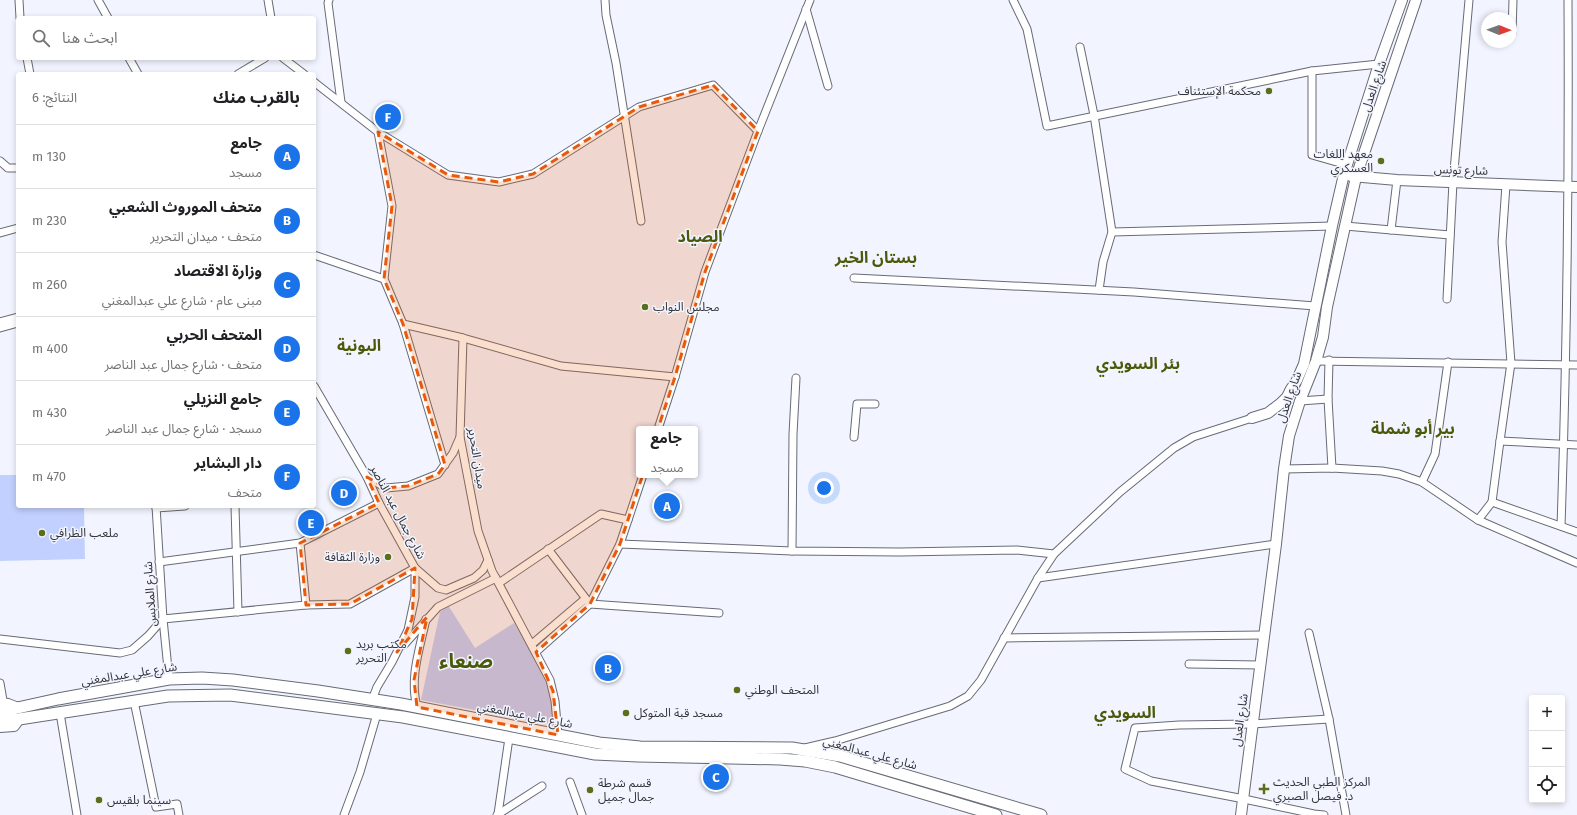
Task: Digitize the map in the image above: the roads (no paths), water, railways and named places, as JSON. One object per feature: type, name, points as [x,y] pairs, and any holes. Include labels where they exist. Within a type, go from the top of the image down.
[{"type":"main road","name":"شارع علي عبدالمغني","points":[[18,714],[58,699],[169,679],[202,678],[233,680],[417,707],[599,743],[640,747],[798,749],[840,756],[1041,815]]},
{"type":"main road","name":"شارع علي عبدالمغني","points":[[18,714],[60,713],[168,696],[230,695],[403,717],[595,754],[805,761],[835,767],[996,815]]},
{"type":"main road","points":[[2,710],[18,714]]},
{"type":"main road","points":[[835,767],[840,756]]},
{"type":"street","points":[[19,0],[20,16]]},
{"type":"street","points":[[98,0],[107,16]]},
{"type":"street","points":[[268,0],[271,16]]},
{"type":"street","points":[[329,0],[328,3],[341,102]]},
{"type":"street","points":[[605,0],[606,15],[616,63],[641,221]]},
{"type":"street","points":[[659,426],[676,377],[705,272],[758,131],[810,0]]},
{"type":"street","points":[[1013,0],[1027,29],[1047,126],[1094,115],[1312,71],[1379,64]]},
{"type":"street","name":"شارع العدل","points":[[1252,418],[1268,413],[1287,397],[1297,380],[1307,356],[1315,306],[1345,170],[1379,64],[1402,0]]},
{"type":"street","name":"شارع العدل","points":[[1241,815],[1289,436],[1300,401],[1316,361],[1356,177],[1416,0]]},
{"type":"street","points":[[1446,299],[1453,182],[1469,0]]},
{"type":"street","points":[[1513,0],[1513,12]]},
{"type":"street","points":[[1560,526],[1573,187],[1568,0]]},
{"type":"street","points":[[806,9],[828,86]]},
{"type":"street","points":[[1080,47],[1094,115],[1112,232],[1103,262],[1099,290]]},
{"type":"street","points":[[27,60],[30,72]]},
{"type":"street","points":[[130,60],[137,72]]},
{"type":"street","points":[[241,72],[262,60]]},
{"type":"street","points":[[286,60],[301,72]]},
{"type":"street","points":[[1312,71],[1312,155],[1345,170]]},
{"type":"street","points":[[316,83],[378,132],[448,174],[499,182],[533,174],[639,108],[713,85],[758,131]]},
{"type":"street","points":[[378,132],[392,206],[384,279],[403,324],[445,465]]},
{"type":"street","points":[[0,161],[8,168],[16,168]]},
{"type":"street","name":"شارع تونس","points":[[1345,170],[1356,177],[1573,187]]},
{"type":"street","points":[[1391,230],[1397,180]]},
{"type":"street","points":[[1478,520],[1492,502],[1511,364],[1502,242],[1506,185]]},
{"type":"street","points":[[1112,232],[1332,226]]},
{"type":"street","points":[[1345,226],[1450,235]]},
{"type":"street","points":[[0,233],[16,229]]},
{"type":"street","points":[[316,256],[384,279]]},
{"type":"street","points":[[854,278],[1099,290],[1315,306]]},
{"type":"street","points":[[0,322],[16,318]]},
{"type":"street","points":[[0,328],[16,324]]},
{"type":"street","points":[[403,324],[463,338],[561,366],[676,377]]},
{"type":"street","name":"ميدان التحرير","points":[[463,338],[460,437],[478,531],[497,580],[550,680],[553,691],[558,735]]},
{"type":"street","points":[[1329,360],[1328,398],[1332,468]]},
{"type":"street","points":[[1316,361],[1577,365]]},
{"type":"street","points":[[1422,482],[1435,454],[1448,362]]},
{"type":"street","points":[[792,551],[793,434],[796,378]]},
{"type":"street","name":"شارع جمال عبد الناصر","points":[[316,389],[367,477],[378,502],[415,568],[415,597],[413,613],[408,630],[377,687],[372,700]]},
{"type":"street","points":[[1300,401],[1328,398]]},
{"type":"street","points":[[854,437],[857,404],[875,404]]},
{"type":"street","points":[[798,749],[835,741],[956,703],[968,696],[977,686],[1038,578],[1054,554],[1120,492],[1174,448],[1193,437],[1252,418]]},
{"type":"street","points":[[367,477],[386,488],[408,486],[438,474],[453,453],[460,437]]},
{"type":"street","points":[[1500,440],[1577,445]]},
{"type":"street","points":[[1284,469],[1332,468],[1382,470],[1399,474],[1422,482],[1478,520],[1577,563]]},
{"type":"street","points":[[536,652],[588,601],[620,544],[642,478]]},
{"type":"street","points":[[159,562],[300,543],[378,502]]},
{"type":"street","points":[[1492,502],[1577,532]]},
{"type":"street","name":"شارع الملابس","points":[[156,508],[163,619],[169,679]]},
{"type":"street","points":[[235,508],[238,612]]},
{"type":"street","points":[[397,652],[427,617],[444,603],[497,580],[602,514],[628,520]]},
{"type":"street","points":[[300,543],[306,605]]},
{"type":"street","points":[[620,544],[792,551],[900,552],[1017,550],[1054,554]]},
{"type":"street","points":[[1038,578],[1276,544]]},
{"type":"street","points":[[548,549],[588,601]]},
{"type":"street","points":[[0,639],[120,653],[132,650],[148,636],[163,619],[306,605],[350,604],[415,568],[438,588],[446,590],[474,578],[483,570],[488,560]]},
{"type":"street","points":[[532,644],[588,601],[719,613]]},
{"type":"street","points":[[417,707],[414,695],[414,680],[427,617]]},
{"type":"street","points":[[1309,633],[1329,719],[1346,815]]},
{"type":"street","points":[[1004,638],[1264,635]]},
{"type":"street","points":[[1189,664],[1261,665]]},
{"type":"street","points":[[0,683],[2,710],[13,705],[18,714],[14,726],[0,727]]},
{"type":"street","points":[[134,701],[156,807],[177,804],[179,815]]},
{"type":"street","points":[[60,713],[77,815]]},
{"type":"street","points":[[344,815],[360,772],[377,714]]},
{"type":"street","points":[[1324,815],[1151,782],[1125,769],[1135,728],[1179,725],[1252,724],[1329,719]]},
{"type":"street","points":[[497,814],[509,738]]},
{"type":"street","points":[[570,782],[582,815]]},
{"type":"street","points":[[497,814],[542,786]]},
{"type":"place","name":"محكمة الإستئناف","points":[[1269,91]]},
{"type":"place","name":"دار البشاير","points":[[388,117]]},
{"type":"place","name":"معهد اللغات العسكري","points":[[1381,161]]},
{"type":"place","name":"مجلس النواب","points":[[645,307]]},
{"type":"place","name":"المتحف الحربي","points":[[344,493]]},
{"type":"place","name":"جامع","points":[[667,506]]},
{"type":"place","name":"جامع النزيلي","points":[[311,523]]},
{"type":"place","name":"ملعب الظرافي","points":[[42,533]]},
{"type":"place","name":"وزارة الثقافة","points":[[388,557]]},
{"type":"place","name":"مكتب بريد التحرير","points":[[348,651]]},
{"type":"place","name":"متحف الموروث الشعبي","points":[[608,668]]},
{"type":"place","name":"المتحف الوطني","points":[[737,690]]},
{"type":"place","name":"مسجد قبة المتوكل","points":[[626,713]]},
{"type":"place","name":"وزارة الاقتصاد","points":[[716,777]]},
{"type":"place","name":"المركز الطبي الحديث د. فيصل الصبري","points":[[1264,789]]},
{"type":"place","name":"قسم شرطة جمال جميل","points":[[590,790]]},
{"type":"place","name":"سينما بلقيس","points":[[99,800]]},
{"type":"district","name":"الصياد","points":[[700,236]]},
{"type":"district","name":"بستان الخير","points":[[876,257]]},
{"type":"district","name":"البونية","points":[[359,345]]},
{"type":"district","name":"بئر السويدي","points":[[1138,363]]},
{"type":"district","name":"بير أبو شملة","points":[[1413,428]]},
{"type":"district","name":"صنعاء","points":[[466,661]]},
{"type":"district","name":"السويدي","points":[[1125,712]]}]
